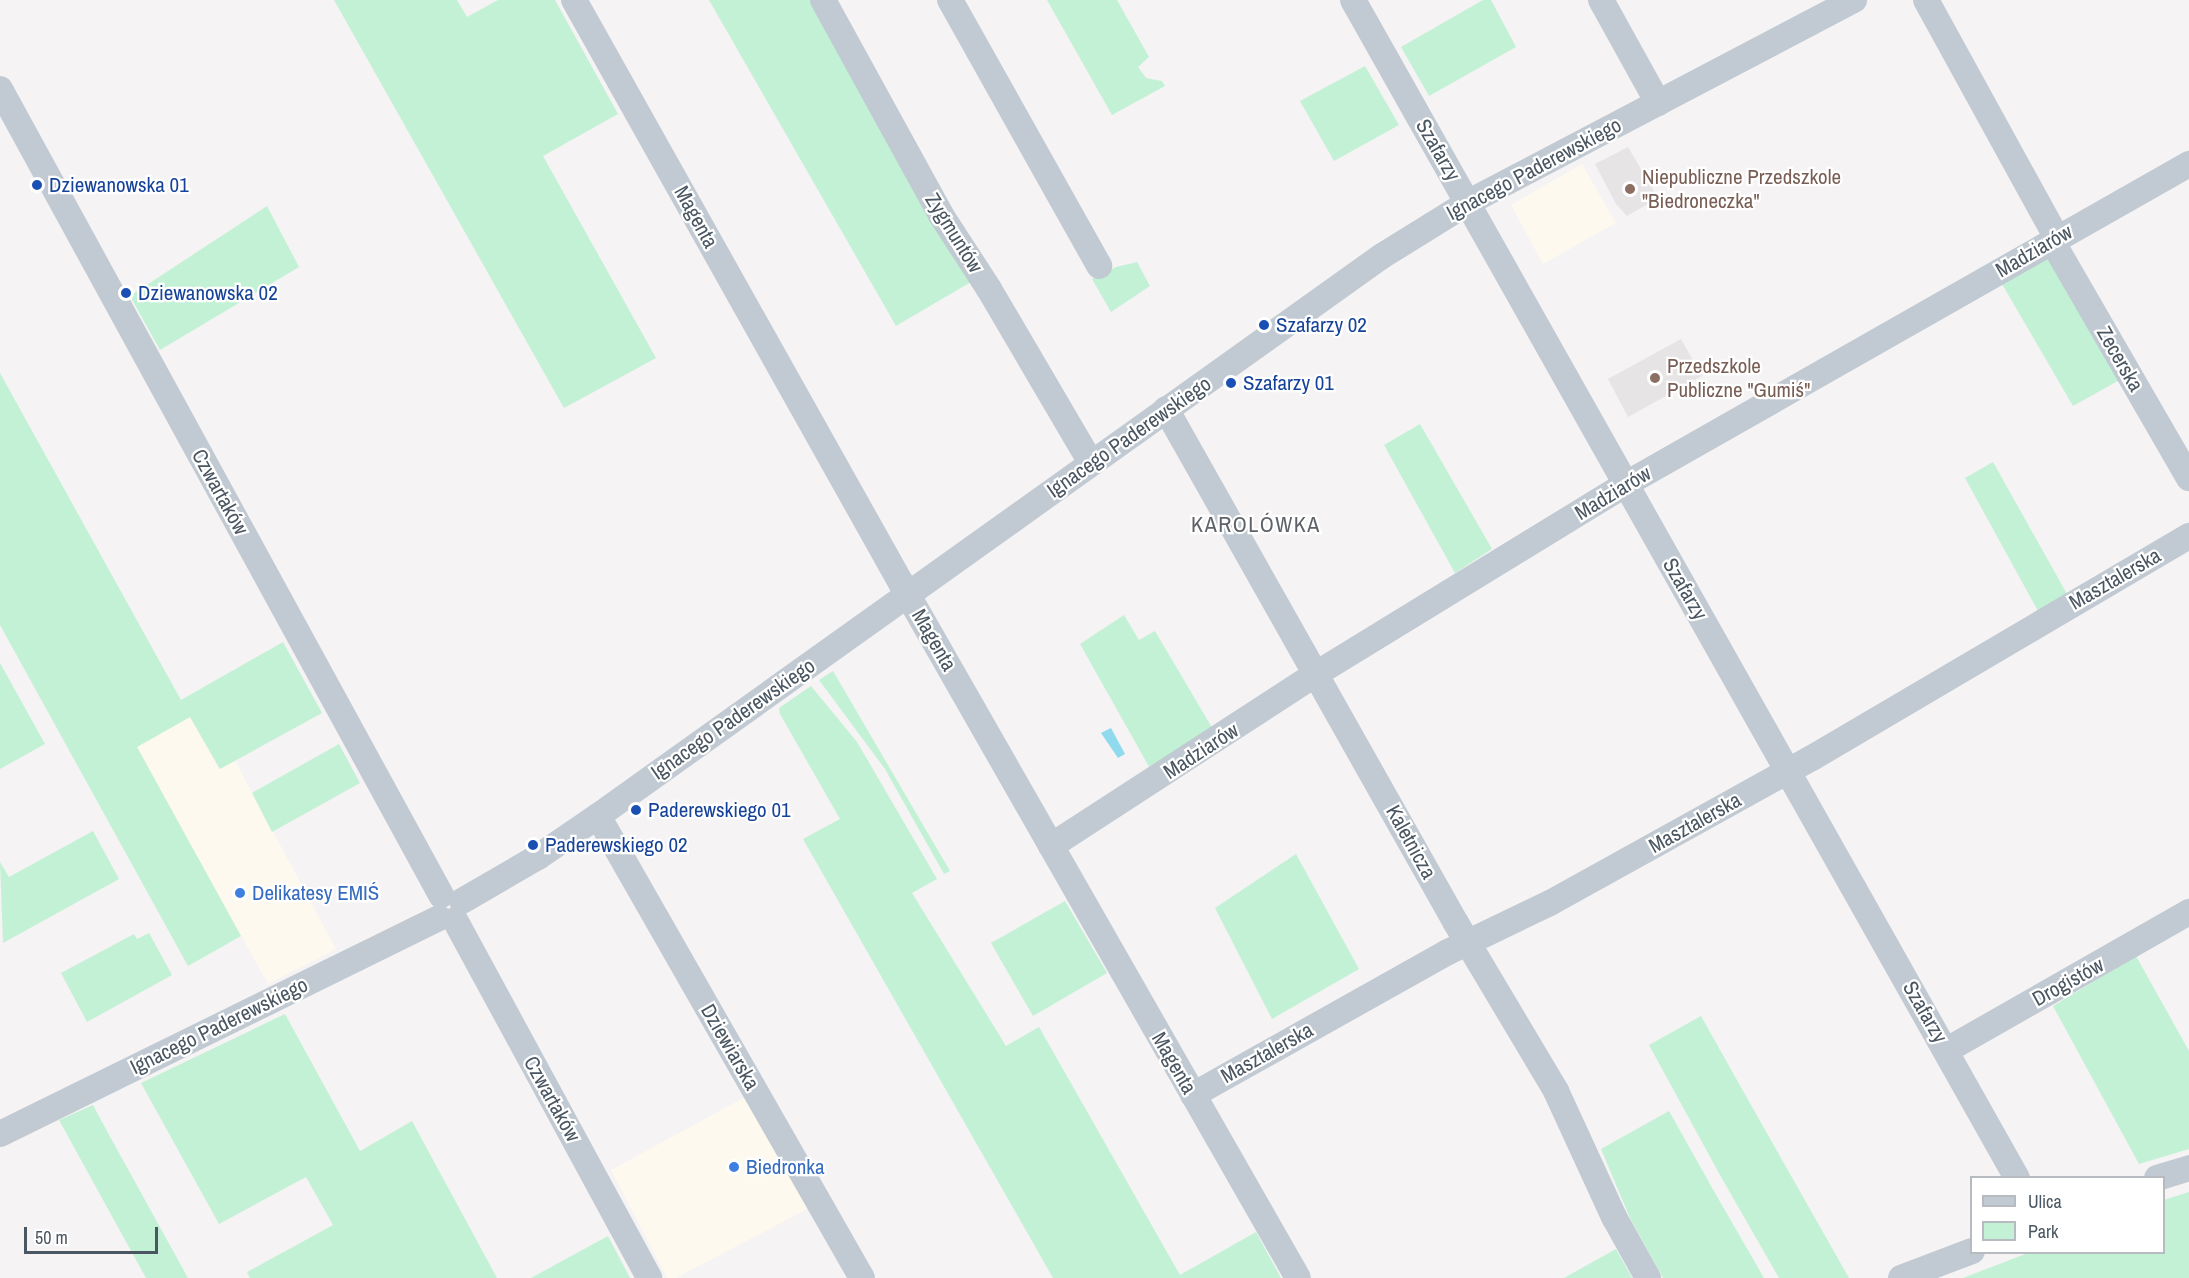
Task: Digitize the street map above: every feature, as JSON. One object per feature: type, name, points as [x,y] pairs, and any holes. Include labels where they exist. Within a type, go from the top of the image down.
[{"type":"street","name":"Magenta","points":[[574,0],[908,594],[1298,1278]]},
{"type":"street","name":"Zygmuntów","points":[[823,0],[941,215],[989,289],[1091,463]]},
{"type":"street","points":[[950,0],[1099,266]]},
{"type":"street","name":"Szafarzy","points":[[1353,0],[2017,1176]]},
{"type":"street","points":[[1601,0],[1658,103]]},
{"type":"street","name":"Ignacego Paderewskiego","points":[[0,1134],[449,908],[538,857],[1382,256],[1469,202],[1854,0]]},
{"type":"street","name":"Zecerska","points":[[1926,0],[2054,239],[2189,478]]},
{"type":"street","name":"Czwartaków","points":[[0,88],[649,1278]]},
{"type":"street","name":"Madziarów","points":[[1051,846],[1316,674],[1626,484],[2189,164]]},
{"type":"street","name":"Kaletnicza","points":[[1166,409],[1468,941],[1556,1091],[1614,1217],[1648,1278]]},
{"type":"street","name":"Masztalerska","points":[[1193,1095],[1468,941],[1560,898],[1789,770],[2189,537]]},
{"type":"street","name":"Dziewiarska","points":[[598,816],[862,1278]]},
{"type":"street","name":"Drogistów","points":[[1947,1050],[2189,912]]},
{"type":"street","points":[[2163,1176],[2189,1168]]},
{"type":"street","points":[[1901,1278],[1970,1251]]},
{"type":"shaded area","name":"Niepubliczne Przedszkole \"Biedroneczka\"","points":[[1628,147],[1658,198],[1627,216],[1616,204],[1595,164]]},
{"type":"shaded area","points":[[1582,164],[1616,223],[1543,264],[1511,205]]},
{"type":"shaded area","name":"Przedszkole Publiczne \"Gumiś\"","points":[[1681,339],[1702,376],[1628,417],[1608,379]]},
{"type":"shaded area","points":[[190,717],[219,769],[235,761],[336,949],[268,984],[137,747]]},
{"type":"shaded area","points":[[749,1095],[813,1206],[676,1278],[667,1278],[611,1170]]},
{"type":"green space","points":[[334,0],[457,0],[467,17],[498,0],[555,0],[618,114],[543,156],[656,358],[564,408]]},
{"type":"green space","points":[[709,0],[812,0],[976,279],[896,326]]},
{"type":"green space","points":[[1047,0],[1117,0],[1149,57],[1138,67],[1146,78],[1162,81],[1165,86],[1112,115]]},
{"type":"green space","points":[[1483,0],[1491,0],[1516,47],[1429,96],[1401,47]]},
{"type":"green space","points":[[1365,66],[1399,125],[1334,161],[1300,101]]},
{"type":"green space","points":[[267,206],[299,267],[160,350],[130,296]]},
{"type":"green space","points":[[2048,258],[2125,377],[2073,406],[2002,284]]},
{"type":"green space","points":[[1137,262],[1150,286],[1111,312],[1092,279],[1116,267]]},
{"type":"green space","points":[[0,373],[181,700],[283,642],[322,713],[220,769],[190,717],[137,747],[241,936],[188,966],[0,625]]},
{"type":"green space","points":[[1420,424],[1492,549],[1455,573],[1384,445]]},
{"type":"green space","points":[[1993,462],[2067,594],[2038,611],[1965,478]]},
{"type":"green space","points":[[1124,615],[1139,640],[1155,631],[1214,731],[1152,772],[1080,644]]},
{"type":"green space","points":[[0,663],[45,744],[0,769]]},
{"type":"green space","points":[[833,671],[950,871],[944,874],[885,769],[819,680]]},
{"type":"green space","points":[[811,686],[857,742],[937,879],[912,893],[1006,1046],[1039,1027],[1180,1275],[1256,1232],[1281,1278],[1053,1278],[803,839],[840,819],[780,714],[779,708]]},
{"type":"green space","points":[[339,744],[360,783],[272,832],[252,793]]},
{"type":"green space","points":[[93,831],[119,879],[3,943],[0,862],[9,877]]},
{"type":"green space","points":[[1296,854],[1359,969],[1272,1019],[1215,908]]},
{"type":"green space","points":[[1065,901],[1107,973],[1033,1016],[991,943]]},
{"type":"green space","points":[[149,933],[172,975],[87,1022],[61,973],[134,934],[137,939]]},
{"type":"green space","points":[[2136,956],[2189,1051],[2189,1149],[2139,1164],[2053,1006]]},
{"type":"green space","points":[[285,1014],[360,1151],[412,1121],[497,1278],[250,1278],[247,1272],[333,1225],[306,1177],[219,1224],[141,1083]]},
{"type":"green space","points":[[1701,1016],[1849,1278],[1779,1278],[1720,1175],[1649,1045]]},
{"type":"green space","points":[[93,1105],[188,1278],[146,1278],[59,1120]]},
{"type":"green space","points":[[1669,1111],[1764,1278],[1663,1278],[1630,1218],[1601,1149]]},
{"type":"green space","points":[[2189,1192],[2189,1278],[1963,1278],[2025,1254],[2165,1254],[2165,1200]]},
{"type":"green space","points":[[608,1236],[630,1278],[531,1278]]},
{"type":"green space","points":[[1616,1249],[1632,1278],[1564,1278]]},
{"type":"water","points":[[1111,728],[1125,754],[1118,758],[1101,733]]},
{"type":"place","name":"Dziewanowska 01","points":[[37,185]]},
{"type":"place","name":"Niepubliczne Przedszkole \"Biedroneczka\"","points":[[1630,189]]},
{"type":"place","name":"Dziewanowska 02","points":[[126,293]]},
{"type":"place","name":"Szafarzy 02","points":[[1264,325]]},
{"type":"place","name":"Przedszkole Publiczne \"Gumiś\"","points":[[1655,378]]},
{"type":"place","name":"Szafarzy 01","points":[[1231,383]]},
{"type":"place","name":"Paderewskiego 01","points":[[636,810]]},
{"type":"place","name":"Paderewskiego 02","points":[[533,845]]},
{"type":"place","name":"Delikatesy EMIŚ","points":[[240,893]]},
{"type":"place","name":"Biedronka","points":[[734,1167]]},
{"type":"district","name":"KAROLÓWKA","points":[[1256,525]]}]
